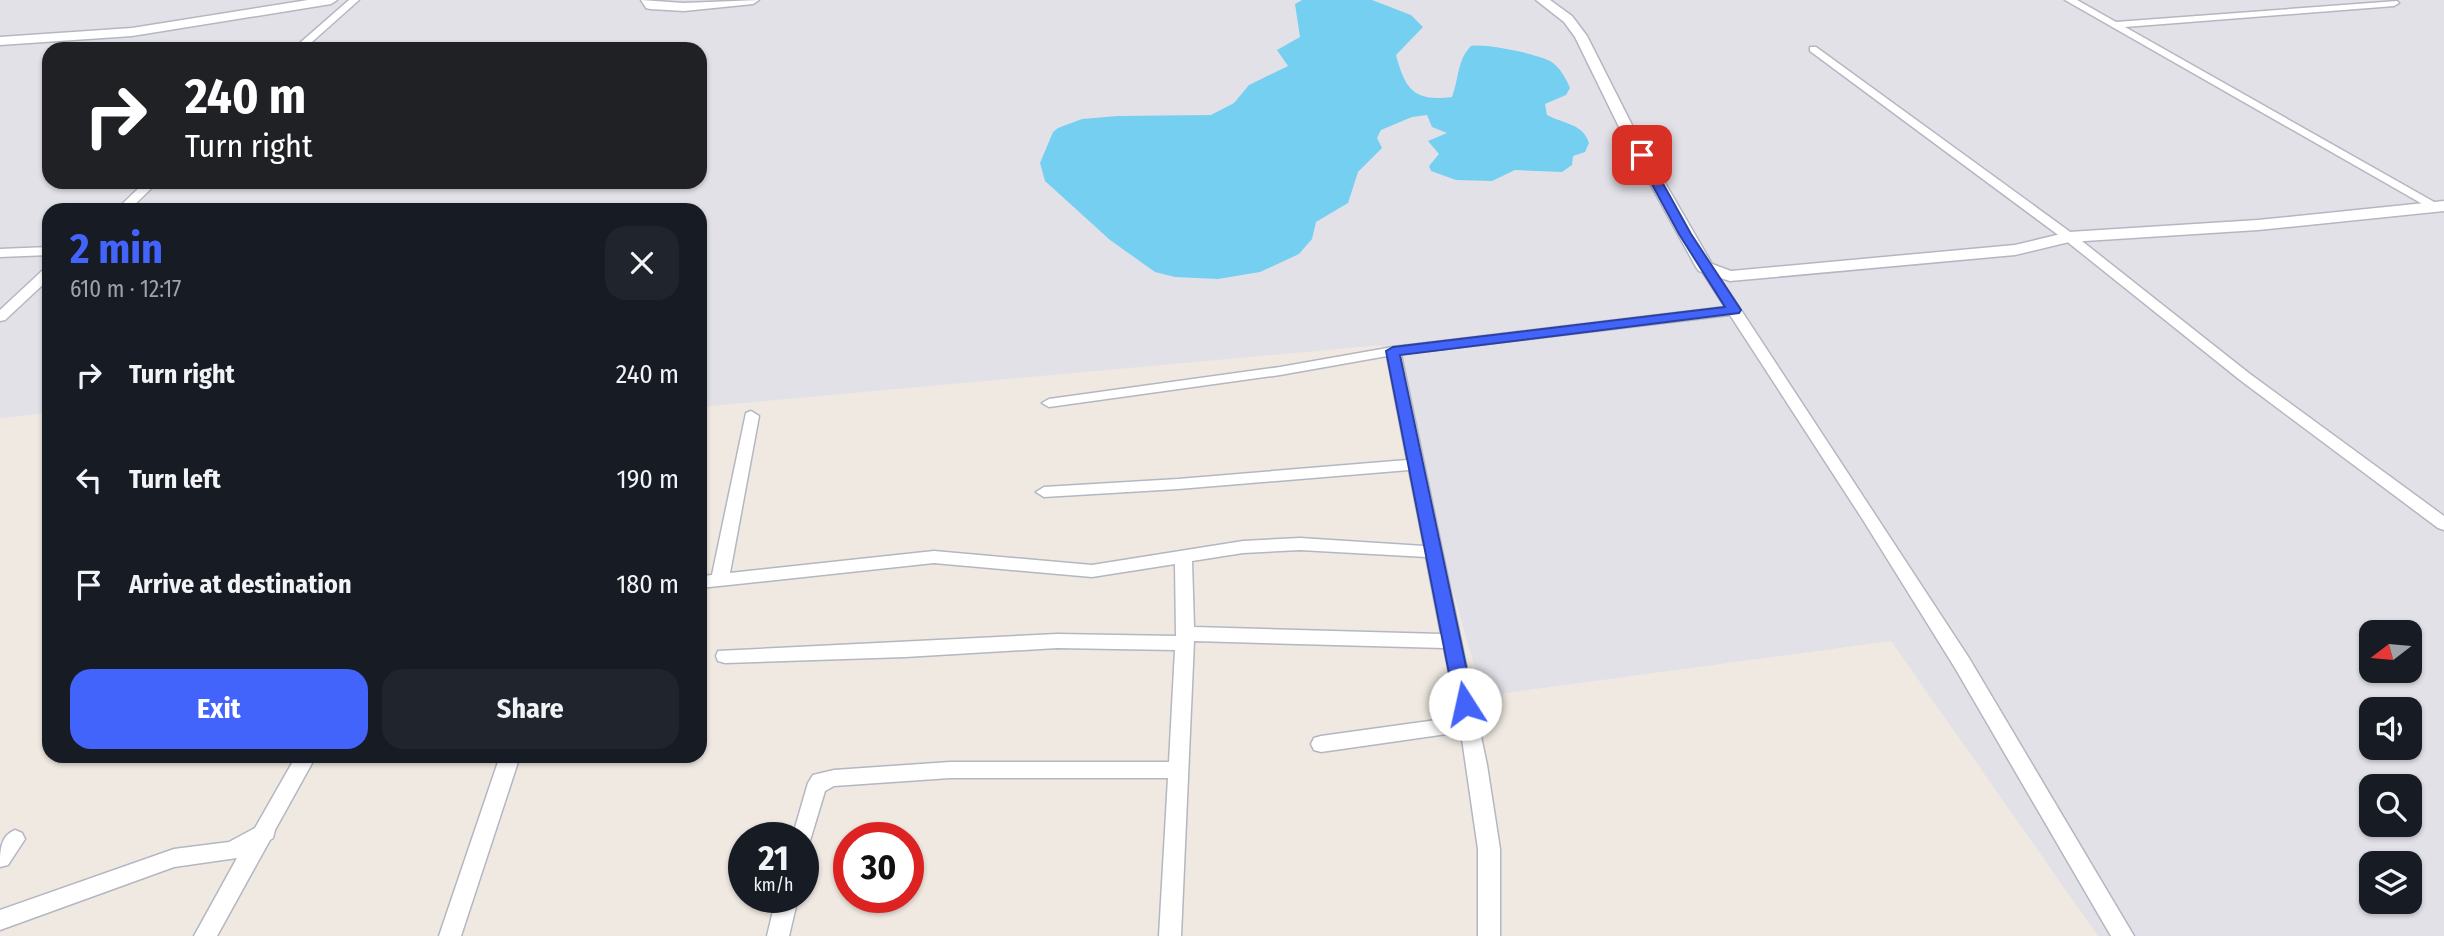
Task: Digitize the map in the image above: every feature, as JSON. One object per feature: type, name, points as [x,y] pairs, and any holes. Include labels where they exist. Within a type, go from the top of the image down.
[{"type":"street","points":[[0,41],[132,32],[331,0]]},
{"type":"street","points":[[306,42],[354,0]]},
{"type":"street","points":[[647,0],[650,5],[668,8],[753,0]]},
{"type":"street","points":[[1542,0],[1568,19],[1581,36],[1635,143],[1705,267],[1969,674],[2123,936]]},
{"type":"street","points":[[2070,0],[2441,206]]},
{"type":"street","points":[[2115,25],[2394,3]]},
{"type":"street","points":[[1813,49],[2069,237],[2245,377],[2444,524]]},
{"type":"street","points":[[130,203],[144,189]]},
{"type":"street","points":[[1705,267],[1730,276],[1743,276],[2015,250],[2069,237],[2258,225],[2441,206]]},
{"type":"street","points":[[0,253],[42,251]]},
{"type":"street","points":[[0,317],[42,278]]},
{"type":"street","points":[[1049,403],[1280,371],[1393,351],[1734,310]]},
{"type":"street","points":[[1393,351],[1477,765],[1489,849],[1489,936]]},
{"type":"street","points":[[719,580],[751,416]]},
{"type":"street","points":[[1044,492],[1417,464]]},
{"type":"street","points":[[707,581],[934,556],[1092,571],[1243,547],[1300,544],[1434,552]]},
{"type":"street","points":[[1170,936],[1185,638],[1183,556]]},
{"type":"street","points":[[725,656],[1185,638],[1242,632],[1388,641],[1452,641]]},
{"type":"street","points":[[1321,744],[1468,723]]},
{"type":"street","points":[[205,936],[302,763]]},
{"type":"street","points":[[450,936],[508,763]]},
{"type":"street","points":[[806,822],[814,789],[820,781],[834,778],[950,770],[1178,769]]},
{"type":"street","points":[[0,920],[174,858],[232,851],[265,832]]},
{"type":"street","points":[[0,858],[15,839]]},
{"type":"street","points":[[778,936],[783,913]]},
{"type":"shaded area","points":[[0,0],[2444,0],[2444,936],[2098,936],[1891,641],[1483,696],[1382,345],[707,406],[707,203],[42,203],[42,414],[0,418]]},
{"type":"water","points":[[1302,0],[1372,0],[1411,15],[1423,27],[1396,55],[1408,85],[1413,91],[1428,97],[1452,97],[1461,64],[1471,46],[1511,50],[1550,61],[1562,73],[1570,88],[1566,95],[1545,104],[1547,115],[1582,131],[1589,143],[1585,152],[1573,156],[1572,165],[1562,172],[1515,170],[1492,181],[1456,180],[1431,171],[1429,166],[1439,154],[1428,141],[1447,133],[1432,127],[1427,115],[1412,117],[1381,130],[1377,138],[1382,148],[1358,172],[1348,203],[1316,222],[1312,239],[1299,254],[1260,272],[1218,279],[1175,277],[1155,272],[1110,240],[1045,181],[1040,163],[1053,132],[1058,128],[1082,119],[1211,115],[1234,103],[1249,85],[1288,66],[1277,50],[1300,37],[1295,4]]},
{"type":"route","points":[[1465,704],[1393,351],[1734,310],[1685,234],[1642,155]]}]
